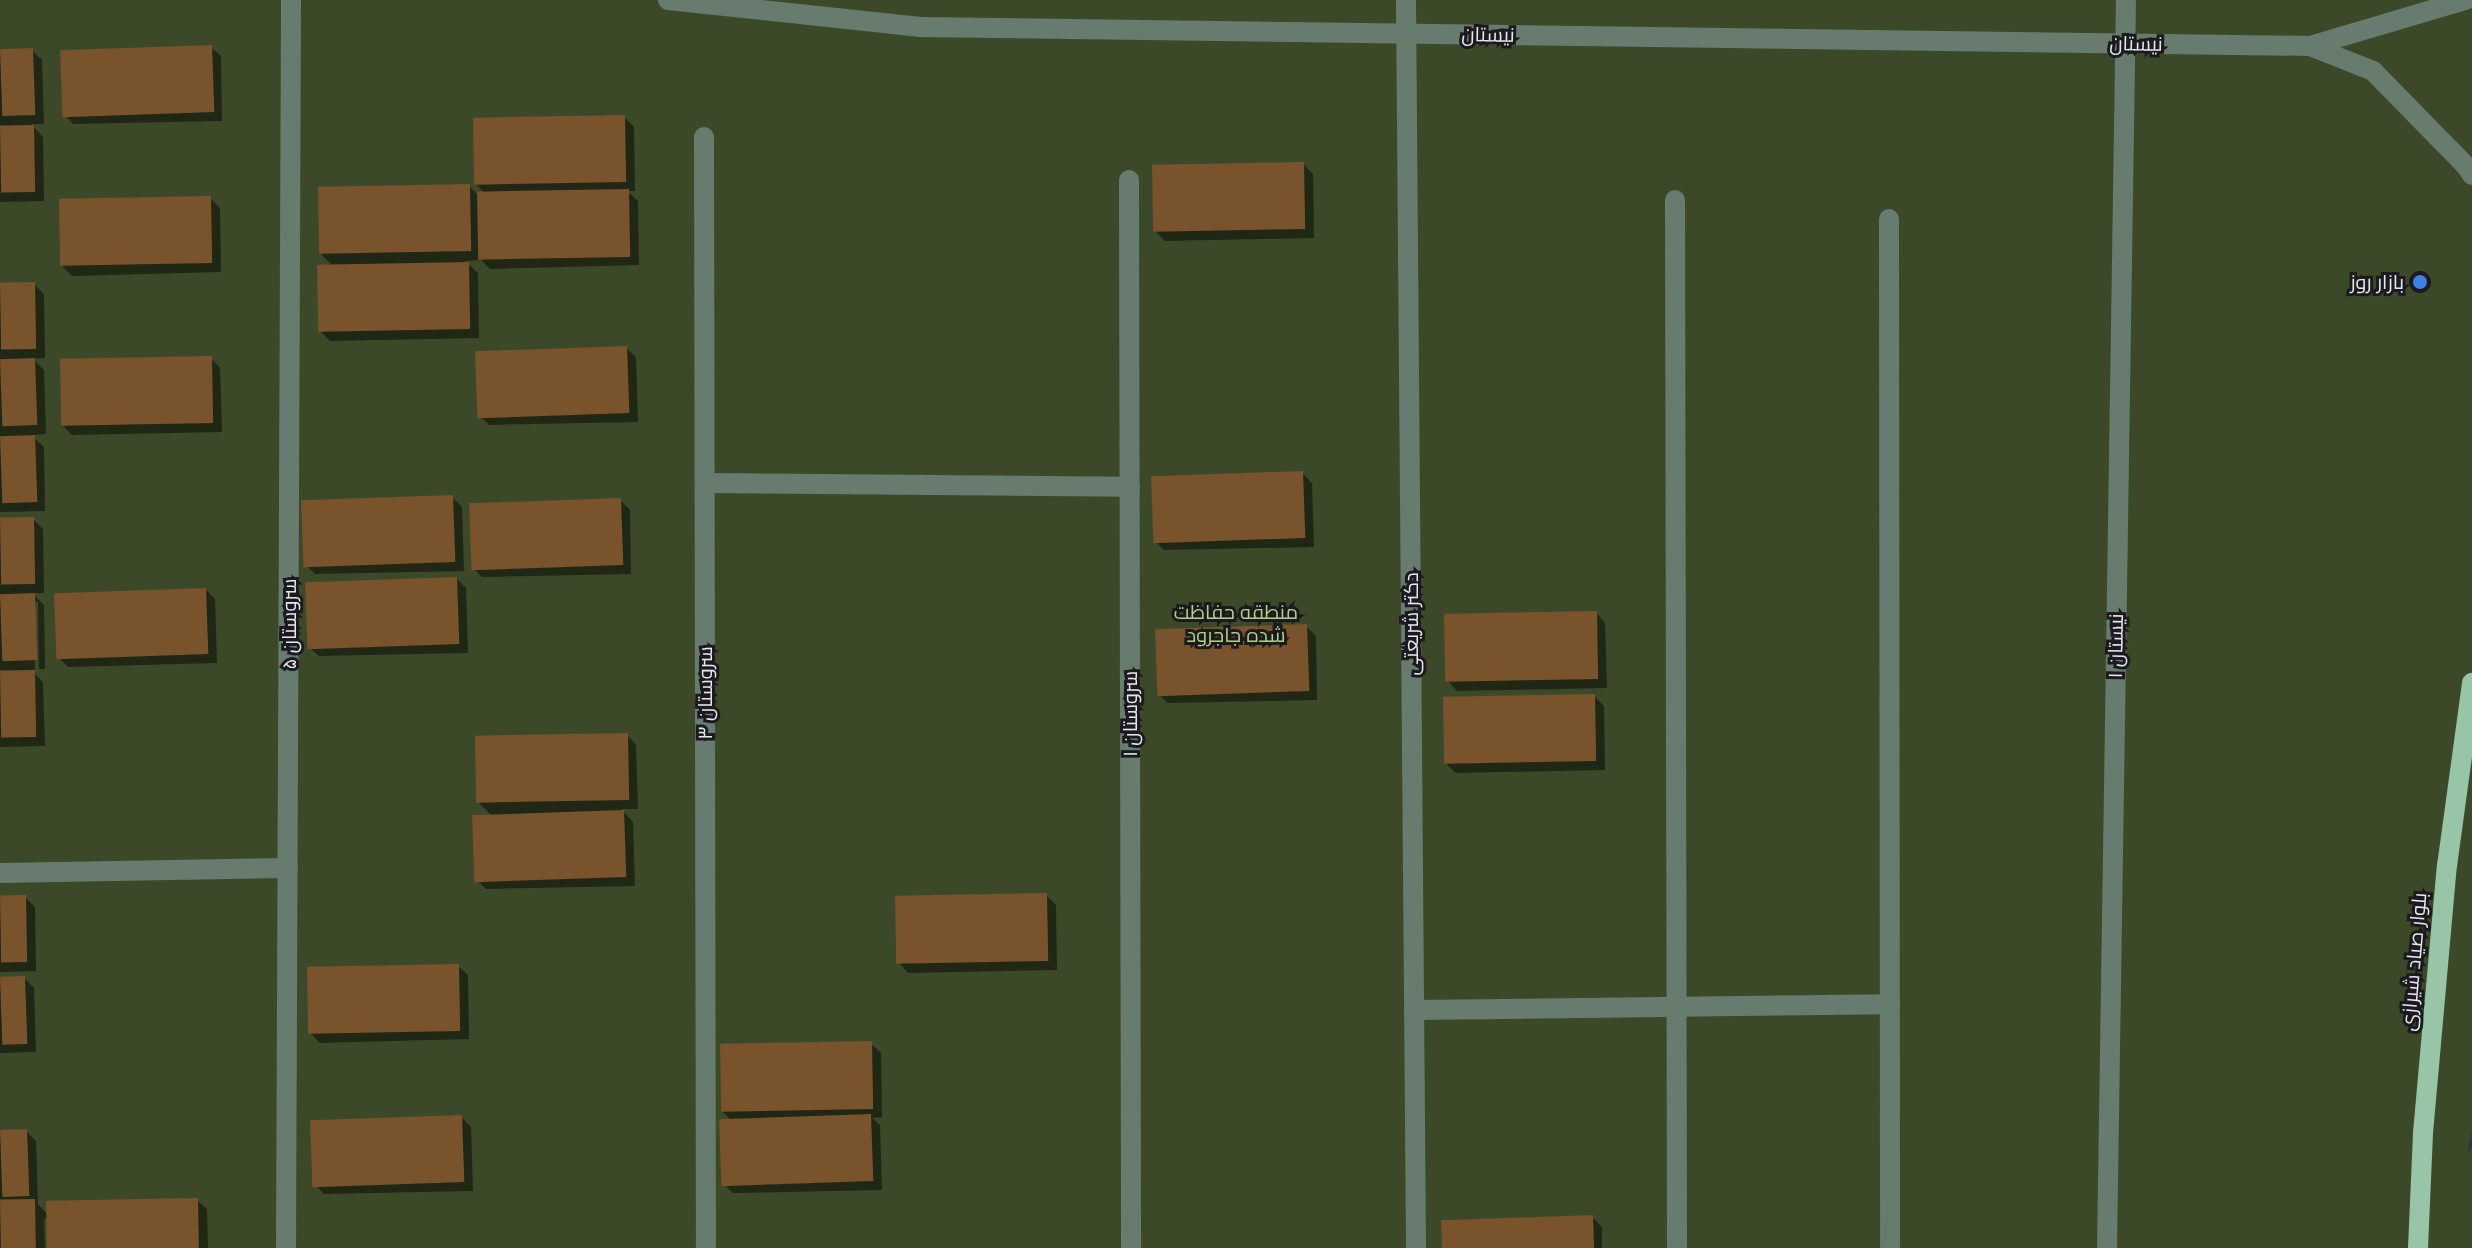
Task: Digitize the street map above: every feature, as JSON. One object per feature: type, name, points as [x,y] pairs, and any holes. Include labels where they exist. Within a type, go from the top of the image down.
[{"type":"main road","name":"بلوار صیاد شیرازی","points":[[2418,1248],[2423,1133],[2446,882],[2472,683]]},
{"type":"street","name":"سروستان ۵","points":[[286,1248],[291,0]]},
{"type":"street","name":"نیستان","points":[[668,0],[919,27],[2310,46]]},
{"type":"street","name":"دکتر شریعتی","points":[[1406,0],[1416,1248]]},
{"type":"street","name":"نیستان ۱","points":[[2107,1248],[2126,0]]},
{"type":"street","points":[[2310,46],[2465,0]]},
{"type":"street","points":[[2310,46],[2373,71],[2472,175]]},
{"type":"street","name":"سروستان ۳","points":[[704,137],[706,1248]]},
{"type":"street","name":"سروستان ۱","points":[[1129,180],[1131,1248]]},
{"type":"street","points":[[1675,200],[1677,1248]]},
{"type":"street","points":[[1889,219],[1890,1248]]},
{"type":"street","points":[[705,483],[1130,487]]},
{"type":"street","points":[[0,873],[288,868]]},
{"type":"street","points":[[1414,1010],[1890,1004]]},
{"type":"green space","name":"منطقه حفاظت شده جاجرود","points":[[0,0],[2472,0],[2472,1129],[2467,1155],[2472,1147],[2472,1248],[0,1248]]},
{"type":"building","points":[[212,45],[214,112],[62,117],[60,50]]},
{"type":"building","points":[[33,48],[35,115],[2,116],[0,49]]},
{"type":"building","points":[[625,115],[626,182],[474,185],[473,118]]},
{"type":"building","points":[[34,125],[35,192],[1,193],[0,126]]},
{"type":"building","points":[[1304,162],[1305,229],[1153,232],[1152,165]]},
{"type":"building","points":[[470,184],[471,251],[319,254],[318,187]]},
{"type":"building","points":[[629,189],[630,257],[478,260],[477,192]]},
{"type":"building","points":[[211,196],[212,263],[60,266],[59,199]]},
{"type":"building","points":[[469,262],[470,329],[318,332],[317,265]]},
{"type":"building","points":[[35,282],[36,349],[1,350],[0,283]]},
{"type":"building","points":[[627,346],[629,413],[477,418],[475,351]]},
{"type":"building","points":[[212,356],[213,423],[61,426],[60,359]]},
{"type":"building","points":[[35,358],[37,425],[2,426],[0,359]]},
{"type":"building","points":[[35,435],[37,502],[2,503],[0,436]]},
{"type":"building","points":[[1303,471],[1305,538],[1153,543],[1151,476]]},
{"type":"building","points":[[453,495],[455,562],[303,567],[301,500]]},
{"type":"building","points":[[621,498],[623,565],[471,570],[469,503]]},
{"type":"building","points":[[34,517],[35,584],[1,585],[0,518]]},
{"type":"building","points":[[457,577],[459,644],[307,649],[305,582]]},
{"type":"building","points":[[206,588],[208,654],[56,659],[54,593]]},
{"type":"building","points":[[35,593],[37,660],[2,661],[0,594]]},
{"type":"building","points":[[1597,611],[1598,679],[1445,682],[1444,614]]},
{"type":"building","points":[[1307,624],[1309,691],[1157,696],[1155,629]]},
{"type":"building","points":[[35,670],[36,737],[1,738],[0,671]]},
{"type":"building","points":[[1595,694],[1596,761],[1444,764],[1443,697]]},
{"type":"building","points":[[628,733],[629,800],[476,803],[475,736]]},
{"type":"building","points":[[624,810],[626,877],[474,882],[472,815]]},
{"type":"building","points":[[1047,893],[1048,961],[896,964],[895,896]]},
{"type":"building","points":[[0,895],[26,895],[27,962],[1,962]]},
{"type":"building","points":[[459,964],[460,1031],[308,1034],[307,967]]},
{"type":"building","points":[[25,976],[27,1044],[2,1045],[0,977]]},
{"type":"building","points":[[872,1041],[873,1109],[721,1112],[720,1044]]},
{"type":"building","points":[[871,1114],[873,1181],[721,1186],[719,1119]]},
{"type":"building","points":[[462,1115],[464,1182],[312,1187],[310,1120]]},
{"type":"building","points":[[27,1129],[29,1196],[2,1197],[0,1130]]},
{"type":"building","points":[[198,1198],[199,1248],[47,1248],[46,1201]]},
{"type":"building","points":[[35,1199],[36,1248],[1,1248],[0,1200]]},
{"type":"building","points":[[1593,1215],[1594,1248],[1442,1248],[1441,1220]]},
{"type":"place","name":"بازار روز","points":[[2420,282]]}]
